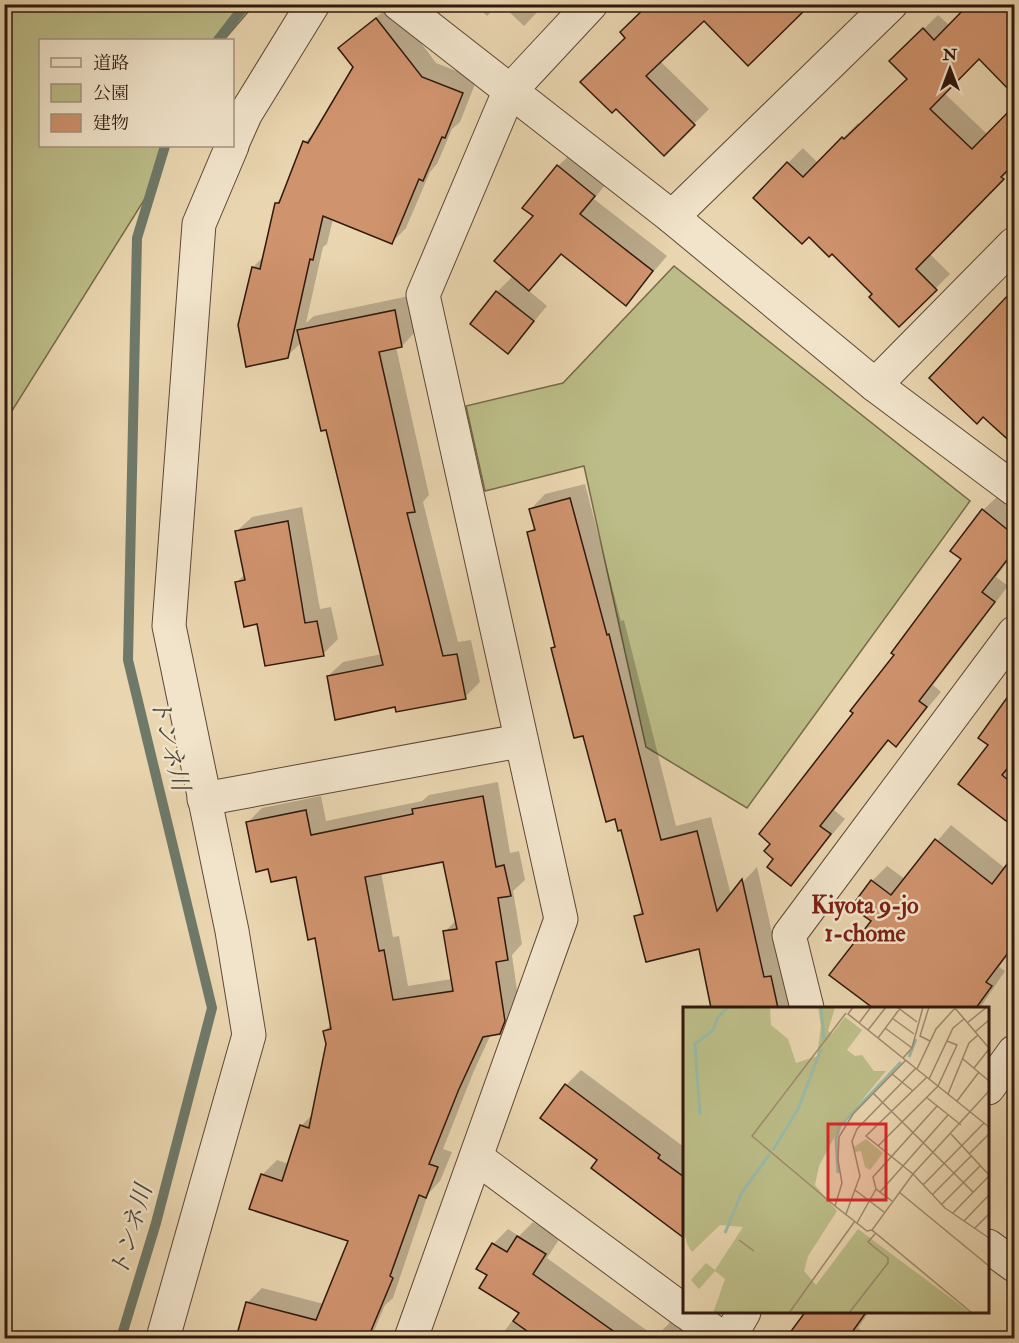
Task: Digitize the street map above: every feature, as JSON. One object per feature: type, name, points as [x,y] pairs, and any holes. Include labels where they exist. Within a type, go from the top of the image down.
[{"type":"street","points":[[234,140],[246,113],[313,4]]},
{"type":"street","points":[[399,4],[672,217],[875,385],[1014,489]]},
{"type":"street","points":[[411,1338],[561,919],[519,741],[423,295],[509,92],[591,4]]},
{"type":"street","points":[[672,217],[891,4]]},
{"type":"street","points":[[162,1338],[249,1035],[232,931],[169,626],[199,224],[231,147]]},
{"type":"street","points":[[875,385],[1014,244]]},
{"type":"street","points":[[807,1007],[789,935],[1014,633]]},
{"type":"street","points":[[204,799],[519,741]]},
{"type":"street","points":[[989,1085],[1014,1052]]},
{"type":"street","points":[[477,1158],[683,1310]]},
{"type":"street","points":[[989,1247],[1014,1265]]},
{"type":"street","points":[[688,1313],[722,1338]]},
{"type":"street","points":[[729,1338],[743,1313]]},
{"type":"green space","points":[[5,4],[254,5],[225,39],[39,39],[39,147],[168,147],[151,189],[5,422]]},
{"type":"green space","points":[[674,266],[970,501],[747,808],[646,747],[584,466],[485,491],[466,406],[563,383]]},
{"type":"building","points":[[649,4],[811,4],[748,66],[704,21],[646,76],[695,125],[664,156],[616,109],[612,113],[580,82],[625,38],[620,32]]},
{"type":"building","points":[[969,4],[1014,4],[1014,95],[979,59],[930,109],[972,149],[1014,106],[1014,164],[1001,177],[1004,179],[916,269],[937,290],[899,327],[869,297],[872,294],[832,254],[829,257],[809,237],[802,244],[753,198],[787,162],[803,177],[842,137],[844,139],[907,79],[889,61],[923,28],[934,40]]},
{"type":"building","points":[[376,18],[422,77],[463,93],[445,138],[442,137],[423,181],[419,179],[392,244],[323,216],[313,260],[310,259],[288,358],[246,367],[238,325],[252,267],[260,269],[275,203],[279,203],[303,141],[308,143],[353,67],[338,48]]},
{"type":"building","points":[[557,165],[595,196],[580,214],[653,271],[626,306],[561,254],[529,291],[494,261],[533,216],[522,208]]},
{"type":"building","points":[[1014,289],[1014,445],[983,417],[977,424],[929,378]]},
{"type":"building","points":[[496,291],[534,321],[508,354],[470,324]]},
{"type":"building","points":[[395,310],[402,347],[379,352],[415,512],[407,513],[443,656],[457,654],[466,699],[396,712],[395,707],[335,720],[327,676],[383,665],[326,430],[321,431],[297,330]]},
{"type":"building","points":[[570,498],[607,635],[609,634],[661,840],[697,831],[717,911],[742,879],[764,977],[771,976],[778,1007],[711,1007],[699,949],[646,962],[634,916],[643,914],[621,830],[618,831],[615,819],[606,822],[583,736],[574,738],[551,648],[555,647],[527,532],[535,530],[529,509]]},
{"type":"building","points":[[982,509],[1014,535],[1014,551],[982,592],[995,602],[919,701],[927,707],[896,747],[888,740],[820,826],[831,834],[791,886],[767,867],[773,859],[764,851],[770,844],[759,834],[853,713],[850,711],[894,655],[891,653],[961,559],[950,551]]},
{"type":"building","points":[[288,521],[305,623],[317,621],[324,656],[265,666],[257,624],[244,627],[235,582],[245,580],[235,531]]},
{"type":"building","points":[[1014,688],[1014,765],[1012,763],[1002,775],[1014,785],[1014,827],[958,784],[988,745],[978,738]]},
{"type":"building","points":[[483,796],[496,867],[504,865],[511,896],[498,898],[508,960],[496,962],[505,1021],[500,1034],[483,1037],[459,1089],[429,1164],[438,1167],[426,1198],[419,1195],[390,1276],[393,1278],[368,1338],[236,1338],[246,1302],[316,1320],[348,1241],[249,1209],[261,1174],[282,1181],[300,1125],[309,1128],[326,1044],[323,1031],[331,1029],[315,938],[308,940],[296,877],[271,882],[268,869],[256,872],[246,822],[306,810],[311,835],[413,814],[412,809]],"holes":[[[443,862],[457,929],[443,931],[453,991],[393,1000],[384,950],[379,951],[365,877]]]},
{"type":"building","points":[[935,839],[992,884],[1014,855],[1014,945],[986,982],[992,986],[977,1007],[872,1007],[829,975],[871,921],[851,907],[871,880],[891,895]]},
{"type":"building","points":[[565,1084],[660,1155],[658,1158],[683,1176],[683,1237],[591,1168],[597,1160],[540,1118]]},
{"type":"building","points":[[517,1236],[546,1254],[533,1274],[623,1338],[537,1338],[513,1321],[519,1313],[479,1288],[487,1275],[476,1269],[492,1243],[507,1252]]},
{"type":"building","points":[[805,1313],[866,1313],[848,1338],[786,1338]]},
{"type":"waterway","name":"トンネ川","points":[[219,39],[246,4]]},
{"type":"waterway","name":"トンネ川","points":[[121,1338],[156,1223],[212,1008],[128,660],[137,238],[165,147]]},
{"type":"district","name":"Kiyota 9-jo 1-chome","points":[[865,919]]}]
